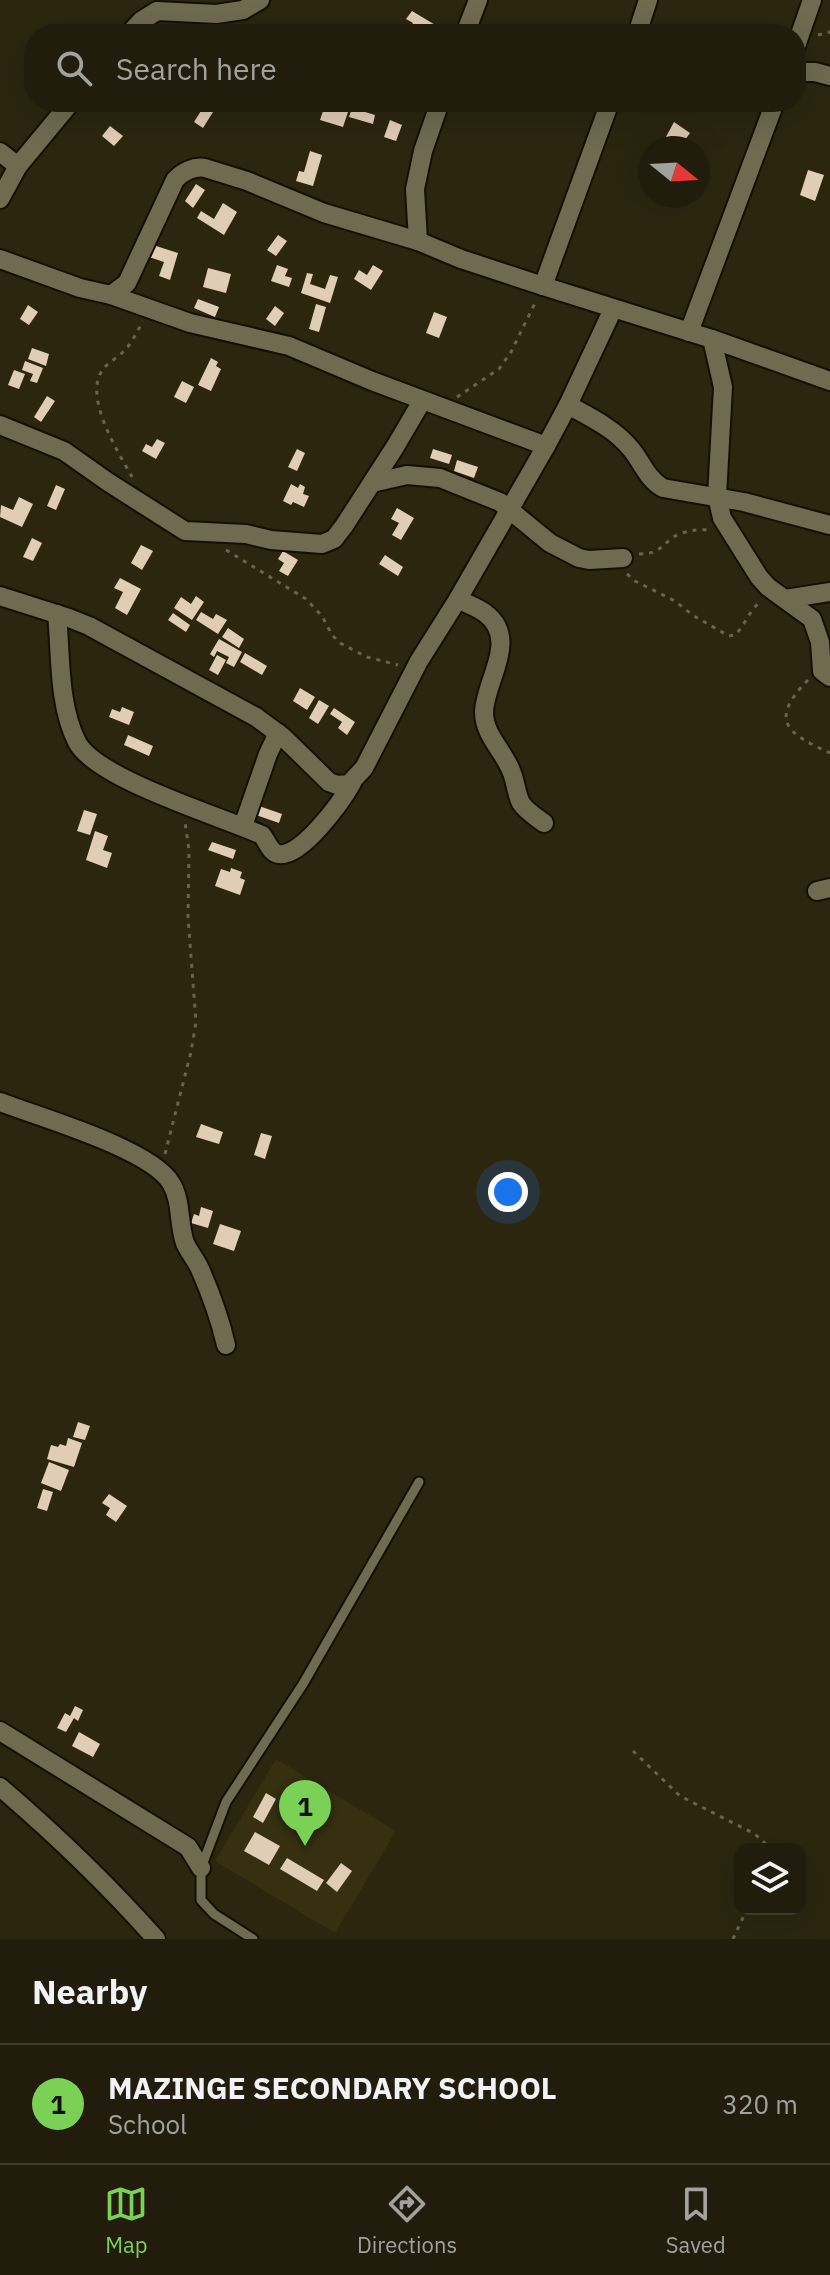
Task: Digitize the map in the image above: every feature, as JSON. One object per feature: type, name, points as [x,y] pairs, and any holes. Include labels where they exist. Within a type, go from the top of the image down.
[{"type":"street","points":[[138,24],[157,11],[216,14],[243,10],[260,0]]},
{"type":"street","points":[[469,24],[478,0]]},
{"type":"street","points":[[644,24],[648,0]]},
{"type":"street","points":[[803,24],[812,0]]},
{"type":"street","points":[[806,72],[830,76]]},
{"type":"street","points":[[0,199],[18,166],[63,112]]},
{"type":"street","points":[[418,241],[415,189],[423,151],[437,112]]},
{"type":"street","points":[[543,286],[606,112]]},
{"type":"street","points":[[689,332],[771,112]]},
{"type":"street","points":[[0,152],[18,166]]},
{"type":"street","points":[[111,295],[127,283],[133,273],[172,183],[182,173],[200,167],[247,181],[324,213],[418,241],[461,259],[712,339],[830,381]]},
{"type":"street","points":[[0,259],[70,285],[111,295],[149,311],[289,346],[428,403],[546,446]]},
{"type":"street","points":[[57,614],[65,699],[72,731],[91,759],[122,777],[262,835],[273,852],[283,854],[304,843],[341,803],[364,768],[415,669],[546,446],[613,309]]},
{"type":"street","points":[[712,339],[723,396],[717,496],[722,518],[759,577],[814,624],[826,671]]},
{"type":"street","points":[[0,425],[64,451],[180,529],[194,533],[246,534],[267,540],[308,544],[328,543],[337,536],[428,403]]},
{"type":"street","points":[[568,405],[623,440],[658,486],[670,491],[717,496],[830,525]]},
{"type":"street","points":[[372,483],[407,475],[432,477],[470,489],[510,508],[550,543],[579,558],[623,558]]},
{"type":"street","points":[[781,597],[830,592]]},
{"type":"street","points":[[0,596],[89,626],[238,705],[278,733],[329,782],[337,785],[352,783]]},
{"type":"street","points":[[458,599],[486,614],[497,630],[502,651],[487,696],[485,721],[512,771],[522,804],[544,823]]},
{"type":"street","points":[[243,826],[278,733]]},
{"type":"street","points":[[0,1102],[119,1147],[143,1159],[171,1182],[185,1243],[203,1275],[226,1345]]},
{"type":"street","points":[[0,1731],[188,1847],[201,1868]]},
{"type":"street","points":[[0,1787],[81,1861],[156,1939]]},
{"type":"lane","points":[[253,1939],[214,1914],[201,1900],[201,1868],[226,1802],[303,1684],[419,1482]]},
{"type":"path","points":[[428,403],[455,398],[499,369],[543,286]]},
{"type":"path","points":[[134,481],[103,421],[98,382],[103,369],[131,342],[149,311]]},
{"type":"path","points":[[728,530],[688,531],[674,537],[654,553],[628,555],[623,558],[623,570],[635,581],[675,601],[729,636],[741,629],[757,604],[781,597]]},
{"type":"path","points":[[204,533],[245,563],[306,599],[340,643],[367,657],[415,669]]},
{"type":"path","points":[[826,671],[794,697],[787,723],[796,736],[830,753]]},
{"type":"path","points":[[160,1171],[196,1022],[188,917],[189,850],[183,802]]},
{"type":"path","points":[[633,1751],[680,1796],[755,1834],[765,1843]]},
{"type":"path","points":[[733,1939],[744,1915]]},
{"type":"shaded area","points":[[276,1759],[396,1831],[335,1933],[215,1861]]},
{"type":"building","points":[[412,11],[434,24],[412,24],[406,19]]},
{"type":"building","points":[[200,112],[213,112],[203,128],[194,122]]},
{"type":"building","points":[[323,112],[348,112],[343,127],[320,120]]},
{"type":"building","points":[[351,112],[375,115],[373,124],[349,117]]},
{"type":"building","points":[[390,120],[402,125],[396,141],[384,137]]},
{"type":"building","points":[[674,122],[690,133],[688,136],[666,136]]},
{"type":"building","points":[[110,126],[123,136],[114,146],[102,136]]},
{"type":"building","points":[[310,151],[322,155],[313,186],[296,181],[299,171],[304,172]]},
{"type":"building","points":[[808,170],[824,175],[815,201],[800,195]]},
{"type":"building","points":[[196,184],[205,190],[193,208],[185,201]]},
{"type":"building","points":[[223,203],[237,212],[224,235],[197,218],[201,211],[214,219]]},
{"type":"building","points":[[278,235],[287,241],[276,256],[267,250]]},
{"type":"building","points":[[153,245],[178,253],[170,280],[159,276],[164,262],[149,257]]},
{"type":"building","points":[[277,265],[288,269],[285,276],[292,278],[289,287],[271,281]]},
{"type":"building","points":[[373,265],[383,271],[371,290],[354,279],[359,270],[367,275]]},
{"type":"building","points":[[208,268],[231,274],[226,293],[203,287]]},
{"type":"building","points":[[307,273],[313,274],[310,284],[325,289],[330,275],[338,277],[330,303],[301,293]]},
{"type":"building","points":[[198,299],[219,307],[215,317],[194,308]]},
{"type":"building","points":[[316,304],[326,307],[319,332],[309,329]]},
{"type":"building","points":[[28,305],[38,312],[29,325],[20,319]]},
{"type":"building","points":[[275,306],[284,313],[275,326],[266,319]]},
{"type":"building","points":[[434,312],[447,317],[439,338],[426,333]]},
{"type":"building","points":[[32,348],[49,354],[46,366],[28,359]]},
{"type":"building","points":[[211,358],[218,362],[216,366],[221,369],[211,391],[198,385]]},
{"type":"building","points":[[25,361],[43,368],[37,383],[30,381],[33,374],[22,370]]},
{"type":"building","points":[[14,370],[25,374],[19,389],[8,385]]},
{"type":"building","points":[[182,381],[194,387],[186,403],[174,397]]},
{"type":"building","points":[[47,396],[55,401],[41,422],[34,417]]},
{"type":"building","points":[[157,439],[165,443],[156,459],[142,451],[146,444],[152,447]]},
{"type":"building","points":[[297,449],[305,453],[297,471],[288,467]]},
{"type":"building","points":[[433,449],[452,455],[449,464],[430,458]]},
{"type":"building","points":[[457,460],[478,467],[474,478],[454,471]]},
{"type":"building","points":[[291,484],[298,488],[300,484],[305,487],[303,494],[309,496],[304,507],[283,501]]},
{"type":"building","points":[[56,485],[65,489],[56,510],[47,506]]},
{"type":"building","points":[[19,497],[33,504],[22,527],[0,517],[1,505],[13,510]]},
{"type":"building","points":[[397,508],[414,518],[401,540],[392,535],[399,523],[391,519]]},
{"type":"building","points":[[32,538],[42,543],[33,561],[23,557]]},
{"type":"building","points":[[141,545],[153,551],[142,570],[131,563]]},
{"type":"building","points":[[283,551],[298,560],[288,576],[279,571],[284,563],[278,559]]},
{"type":"building","points":[[385,555],[403,567],[398,576],[379,564]]},
{"type":"building","points":[[120,578],[141,589],[127,615],[115,608],[123,592],[114,588]]},
{"type":"building","points":[[196,596],[204,602],[192,620],[174,608],[181,597],[191,604]]},
{"type":"building","points":[[201,612],[213,619],[216,614],[227,620],[218,634],[196,620]]},
{"type":"building","points":[[173,613],[190,625],[186,632],[168,620]]},
{"type":"building","points":[[228,628],[244,639],[239,648],[222,637]]},
{"type":"building","points":[[219,639],[242,652],[234,667],[226,663],[229,657],[217,651],[214,657],[210,654]]},
{"type":"building","points":[[245,653],[267,666],[262,675],[240,662]]},
{"type":"building","points":[[217,655],[226,660],[218,675],[209,670]]},
{"type":"building","points":[[300,688],[315,697],[307,710],[293,701]]},
{"type":"building","points":[[319,700],[329,706],[318,724],[309,718]]},
{"type":"building","points":[[122,707],[134,712],[129,725],[109,717],[112,709],[120,712]]},
{"type":"building","points":[[334,708],[355,722],[347,735],[338,728],[342,722],[330,714]]},
{"type":"building","points":[[128,735],[153,746],[149,756],[124,745]]},
{"type":"building","points":[[259,806],[282,814],[279,823],[256,815]]},
{"type":"building","points":[[84,810],[97,814],[90,835],[77,831]]},
{"type":"building","points":[[95,831],[108,836],[103,850],[112,853],[107,868],[86,860]]},
{"type":"building","points":[[212,842],[236,850],[233,859],[208,850]]},
{"type":"building","points":[[231,868],[242,872],[240,878],[245,880],[240,895],[215,886],[221,869],[230,872]]},
{"type":"building","points":[[201,1124],[223,1132],[219,1144],[196,1137]]},
{"type":"building","points":[[261,1133],[272,1136],[265,1159],[254,1155]]},
{"type":"building","points":[[201,1207],[213,1211],[208,1228],[191,1223],[194,1214],[199,1216]]},
{"type":"building","points":[[220,1224],[241,1231],[234,1251],[213,1244]]},
{"type":"building","points":[[78,1422],[90,1426],[85,1440],[73,1437]]},
{"type":"building","points":[[68,1438],[82,1443],[74,1467],[47,1459],[51,1445],[66,1446]]},
{"type":"building","points":[[49,1462],[69,1470],[61,1491],[41,1483]]},
{"type":"building","points":[[43,1489],[53,1492],[47,1511],[37,1508]]},
{"type":"building","points":[[109,1494],[127,1506],[116,1522],[106,1515],[110,1508],[102,1503]]},
{"type":"building","points":[[75,1706],[83,1710],[78,1721],[74,1718],[66,1732],[57,1728],[65,1713],[70,1716]]},
{"type":"building","points":[[79,1732],[100,1744],[93,1757],[72,1746]]},
{"type":"building","points":[[266,1793],[276,1799],[263,1823],[253,1817]]},
{"type":"building","points":[[255,1832],[280,1846],[269,1865],[244,1851]]},
{"type":"building","points":[[287,1858],[324,1880],[317,1891],[280,1869]]},
{"type":"building","points":[[341,1863],[352,1871],[337,1892],[326,1883]]},
{"type":"place","name":"MAZINGE SECONDARY SCHOOL","points":[[305,1846]]}]
